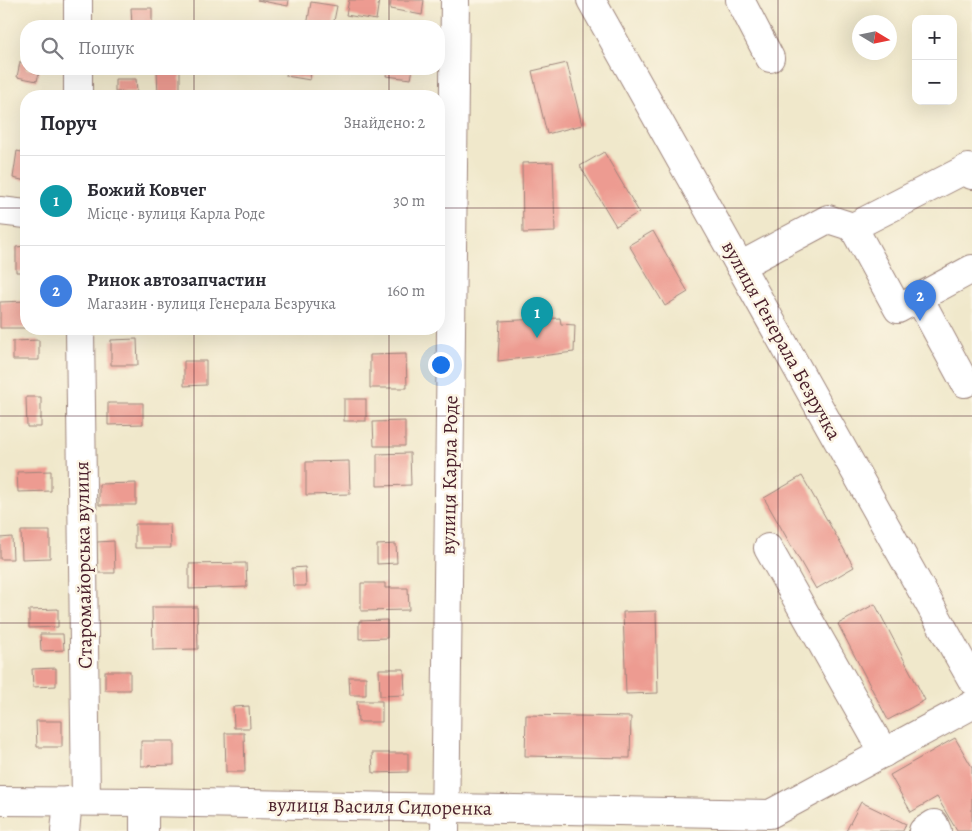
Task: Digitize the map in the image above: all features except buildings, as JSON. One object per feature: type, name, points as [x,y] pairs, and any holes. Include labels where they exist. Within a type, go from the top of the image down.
[{"type":"street","points":[[78,0],[78,20]]},
{"type":"street","name":"вулиця Карла Роде","points":[[445,819],[455,0]]},
{"type":"street","points":[[740,0],[770,58]]},
{"type":"street","name":"вулиця Генерала Безручка","points":[[589,1],[972,680]]},
{"type":"street","points":[[78,75],[78,90]]},
{"type":"street","points":[[853,227],[968,168],[972,175]]},
{"type":"street","points":[[0,211],[20,213]]},
{"type":"street","points":[[740,266],[828,219],[853,227],[898,309],[972,269]]},
{"type":"street","points":[[919,298],[965,383]]},
{"type":"street","name":"Старомайорська вулиця","points":[[65,831],[77,801],[80,335]]},
{"type":"street","points":[[768,548],[884,753]]},
{"type":"street","name":"вулиця Василя Сидоренка","points":[[0,801],[144,802],[445,819],[770,823],[884,753],[972,705]]},
{"type":"street","points":[[144,802],[144,831]]},
{"type":"street","points":[[923,831],[934,824],[937,831]]},
{"type":"place","name":"Ринок автозапчастин","points":[[920,321]]},
{"type":"place","name":"Божий Ковчег","points":[[537,338]]}]
